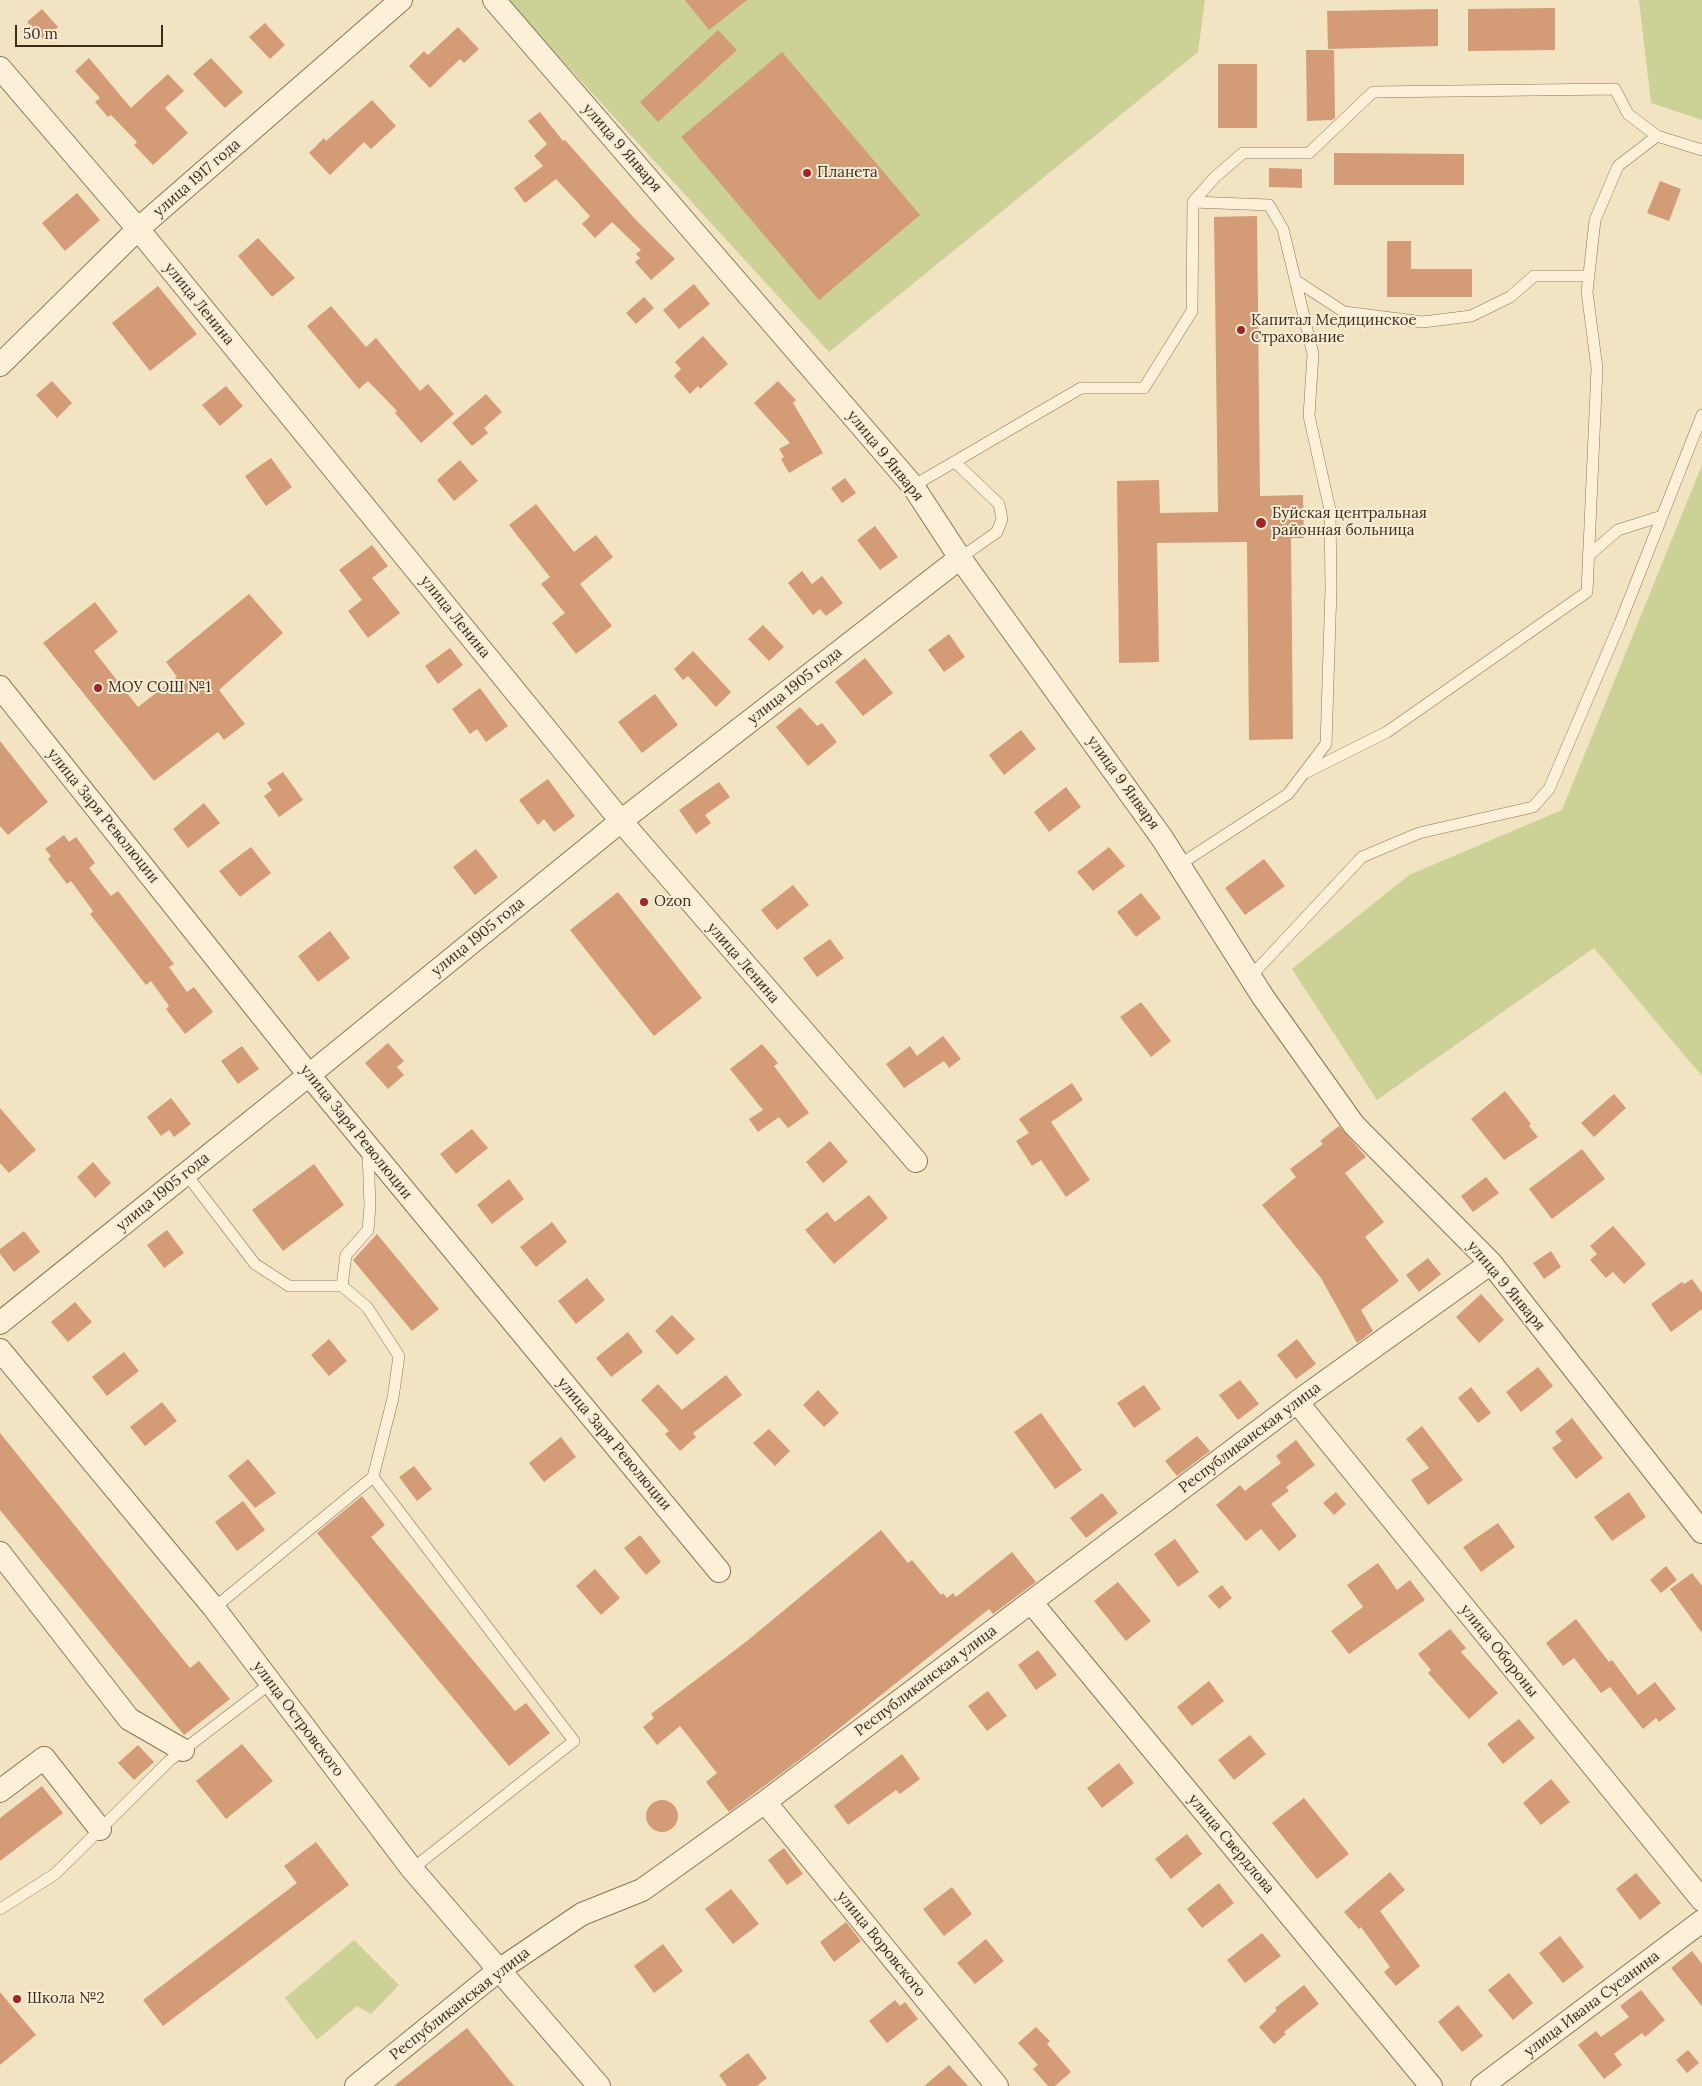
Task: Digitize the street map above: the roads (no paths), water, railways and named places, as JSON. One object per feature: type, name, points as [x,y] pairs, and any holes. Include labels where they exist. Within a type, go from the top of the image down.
[{"type":"street","name":"улица 1917 года","points":[[0,365],[138,229],[401,0]]},
{"type":"street","name":"улица 9 Января","points":[[494,0],[914,486],[960,558],[1162,838],[1263,997],[1354,1126],[1491,1263],[1702,1532]]},
{"type":"street","name":"улица Ленина","points":[[0,68],[138,229],[620,821],[916,1161]]},
{"type":"street","name":"улица 1905 года","points":[[0,1323],[310,1075],[620,821],[960,558]]},
{"type":"street","name":"улица Заря Революции","points":[[0,687],[310,1075],[719,1571]]},
{"type":"street","name":"Республиканская улица","points":[[356,2086],[499,1970],[582,1914],[642,1890],[765,1802],[1297,1402],[1491,1263]]},
{"type":"street","name":"улица Островского","points":[[0,1350],[214,1608],[412,1869],[599,2086]]},
{"type":"street","name":"улица Обороны","points":[[1297,1402],[1702,1900]]},
{"type":"street","points":[[0,1553],[129,1719],[183,1750]]},
{"type":"street","name":"улица Свердлова","points":[[1031,1602],[1431,2086]]},
{"type":"street","points":[[0,1792],[44,1758],[100,1830]]},
{"type":"street","name":"улица Воровского","points":[[765,1802],[997,2086]]},
{"type":"street","name":"улица Ивана Сусанина","points":[[1482,2086],[1702,1921]]},
{"type":"lane","points":[[914,486],[1082,388],[1144,388],[1192,312],[1193,202],[1215,177],[1243,153],[1309,153],[1373,92],[1615,89],[1628,114],[1657,136],[1702,150]]},
{"type":"lane","points":[[1304,774],[1386,732],[1587,592],[1597,368],[1587,292],[1594,220],[1618,166],[1657,136]]},
{"type":"lane","points":[[1179,865],[1288,794],[1326,744],[1332,588],[1330,510],[1309,416],[1313,354],[1283,229],[1269,205],[1193,202]]},
{"type":"lane","points":[[1295,280],[1344,312],[1423,322],[1471,316],[1510,297],[1534,276],[1589,276]]},
{"type":"lane","points":[[1251,976],[1362,856],[1419,833],[1533,808],[1549,789],[1620,622],[1702,415]]},
{"type":"lane","points":[[955,462],[999,504],[1002,519],[996,532],[960,558]]},
{"type":"lane","points":[[1588,556],[1618,530],[1662,516]]},
{"type":"lane","points":[[342,1286],[346,1255],[368,1230],[370,1206],[368,1146]]},
{"type":"lane","points":[[186,1174],[255,1264],[289,1286],[342,1286],[368,1307],[399,1356],[393,1398],[373,1477],[214,1608]]},
{"type":"lane","points":[[373,1477],[574,1742],[412,1869]]},
{"type":"lane","points":[[0,1909],[55,1874],[169,1761],[271,1683]]},
{"type":"place","name":"Планета","points":[[807,173]]},
{"type":"place","name":"Капитал Медицинское Страхование","points":[[1241,330]]},
{"type":"place","name":"Буйская центральная районная больница","points":[[1261,523]]},
{"type":"place","name":"МОУ СОШ №1","points":[[98,688]]},
{"type":"place","name":"Ozon","points":[[644,902]]},
{"type":"place","name":"Школа №2","points":[[17,1999]]}]
